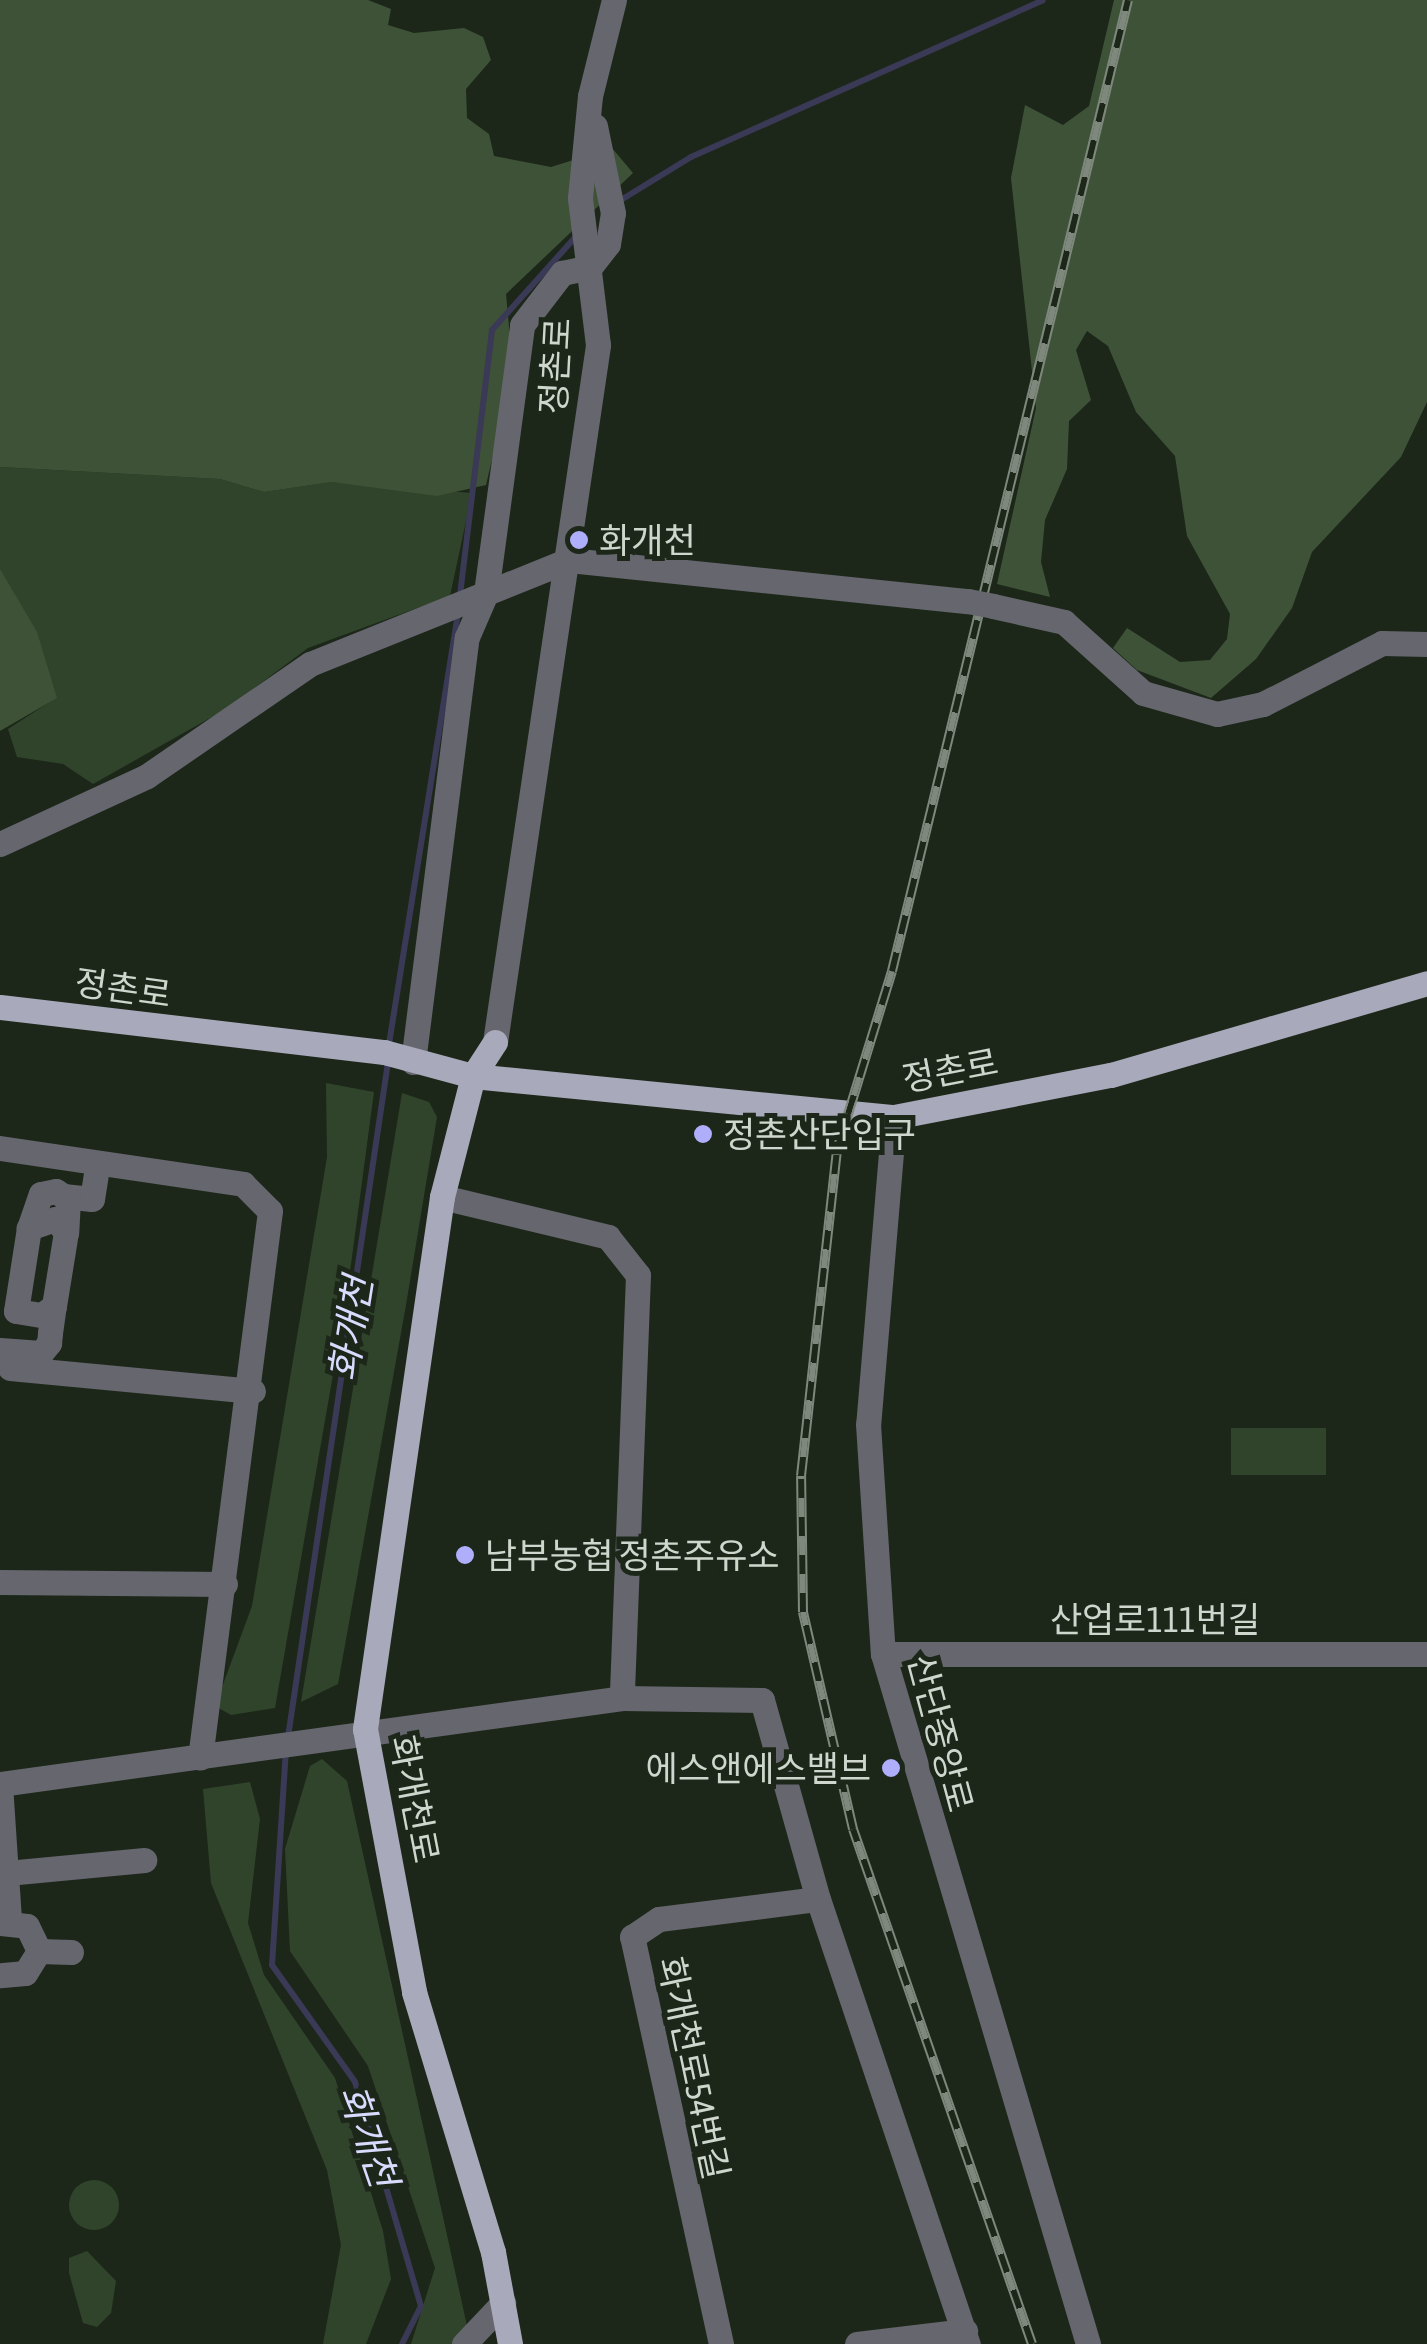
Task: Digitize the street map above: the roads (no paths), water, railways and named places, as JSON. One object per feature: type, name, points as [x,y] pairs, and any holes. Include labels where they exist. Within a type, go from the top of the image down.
[{"type":"main road","name":"정촌로","points":[[0,1007],[400,1057],[472,1076],[894,1117],[1111,1075],[1427,983]]},
{"type":"main road","name":"정촌로","points":[[472,1076],[495,1042]]},
{"type":"main road","name":"화개천로","points":[[472,1076],[442,1197],[356,1731],[414,1992],[503,2303],[510,2344]]},
{"type":"street","name":"정촌로","points":[[495,1042],[598,345],[580,198],[590,96],[614,0]]},
{"type":"street","points":[[400,1057],[468,637],[466,605],[522,325],[562,273],[608,244],[613,214],[590,96]]},
{"type":"street","points":[[0,844],[146,776],[310,664],[466,605],[569,560],[981,604],[1064,622],[1143,693],[1216,714],[1263,704],[1382,643],[1427,644]]},
{"type":"street","name":"산단중앙로","points":[[894,1117],[868,1424],[883,1654],[1088,2344]]},
{"type":"street","points":[[0,1148],[244,1184],[270,1211],[253,1391],[200,1758]]},
{"type":"street","points":[[0,1350],[41,1353],[31,1315],[9,1282],[40,1194],[92,1199],[98,1162]]},
{"type":"street","points":[[31,1315],[66,1232],[63,1196]]},
{"type":"street","points":[[442,1197],[608,1237],[638,1275],[622,1698]]},
{"type":"street","points":[[29,1228],[54,1218],[66,1232]]},
{"type":"street","points":[[0,1368],[253,1391]]},
{"type":"street","points":[[0,1582],[225,1584]]},
{"type":"street","name":"산업로111번길","points":[[883,1654],[1427,1654]]},
{"type":"street","points":[[40,1951],[34,1932],[4,1922],[7,1873],[0,1784],[200,1758],[356,1731],[622,1698],[762,1700],[818,1898],[966,2337],[856,2344]]},
{"type":"street","points":[[7,1873],[144,1860]]},
{"type":"street","name":"화개천로54번길","points":[[720,2344],[632,1937],[659,1919],[818,1898]]},
{"type":"street","points":[[10,1981],[40,1951],[71,1952]]},
{"type":"street","points":[[464,2344],[503,2303]]},
{"type":"waterway","name":"화개천","points":[[616,203],[691,157],[1043,0]]},
{"type":"waterway","name":"화개천","points":[[460,595],[492,330],[579,233]]},
{"type":"waterway","name":"화개천","points":[[389,1044],[458,612]]},
{"type":"waterway","name":"화개천","points":[[288,1737],[388,1062]]},
{"type":"waterway","name":"화개천","points":[[286,1749],[272,1965],[355,2082],[421,2306],[402,2344]]},
{"type":"railway","points":[[1032,2344],[853,1829],[803,1612],[801,1476],[837,1150],[892,971],[1128,0]]},
{"type":"place","name":"화개천","points":[[579,540]]},
{"type":"place","name":"정촌산단입구","points":[[703,1134]]},
{"type":"place","name":"남부농협 정촌주유소","points":[[465,1555]]},
{"type":"place","name":"에스앤에스밸브","points":[[891,1768]]}]
